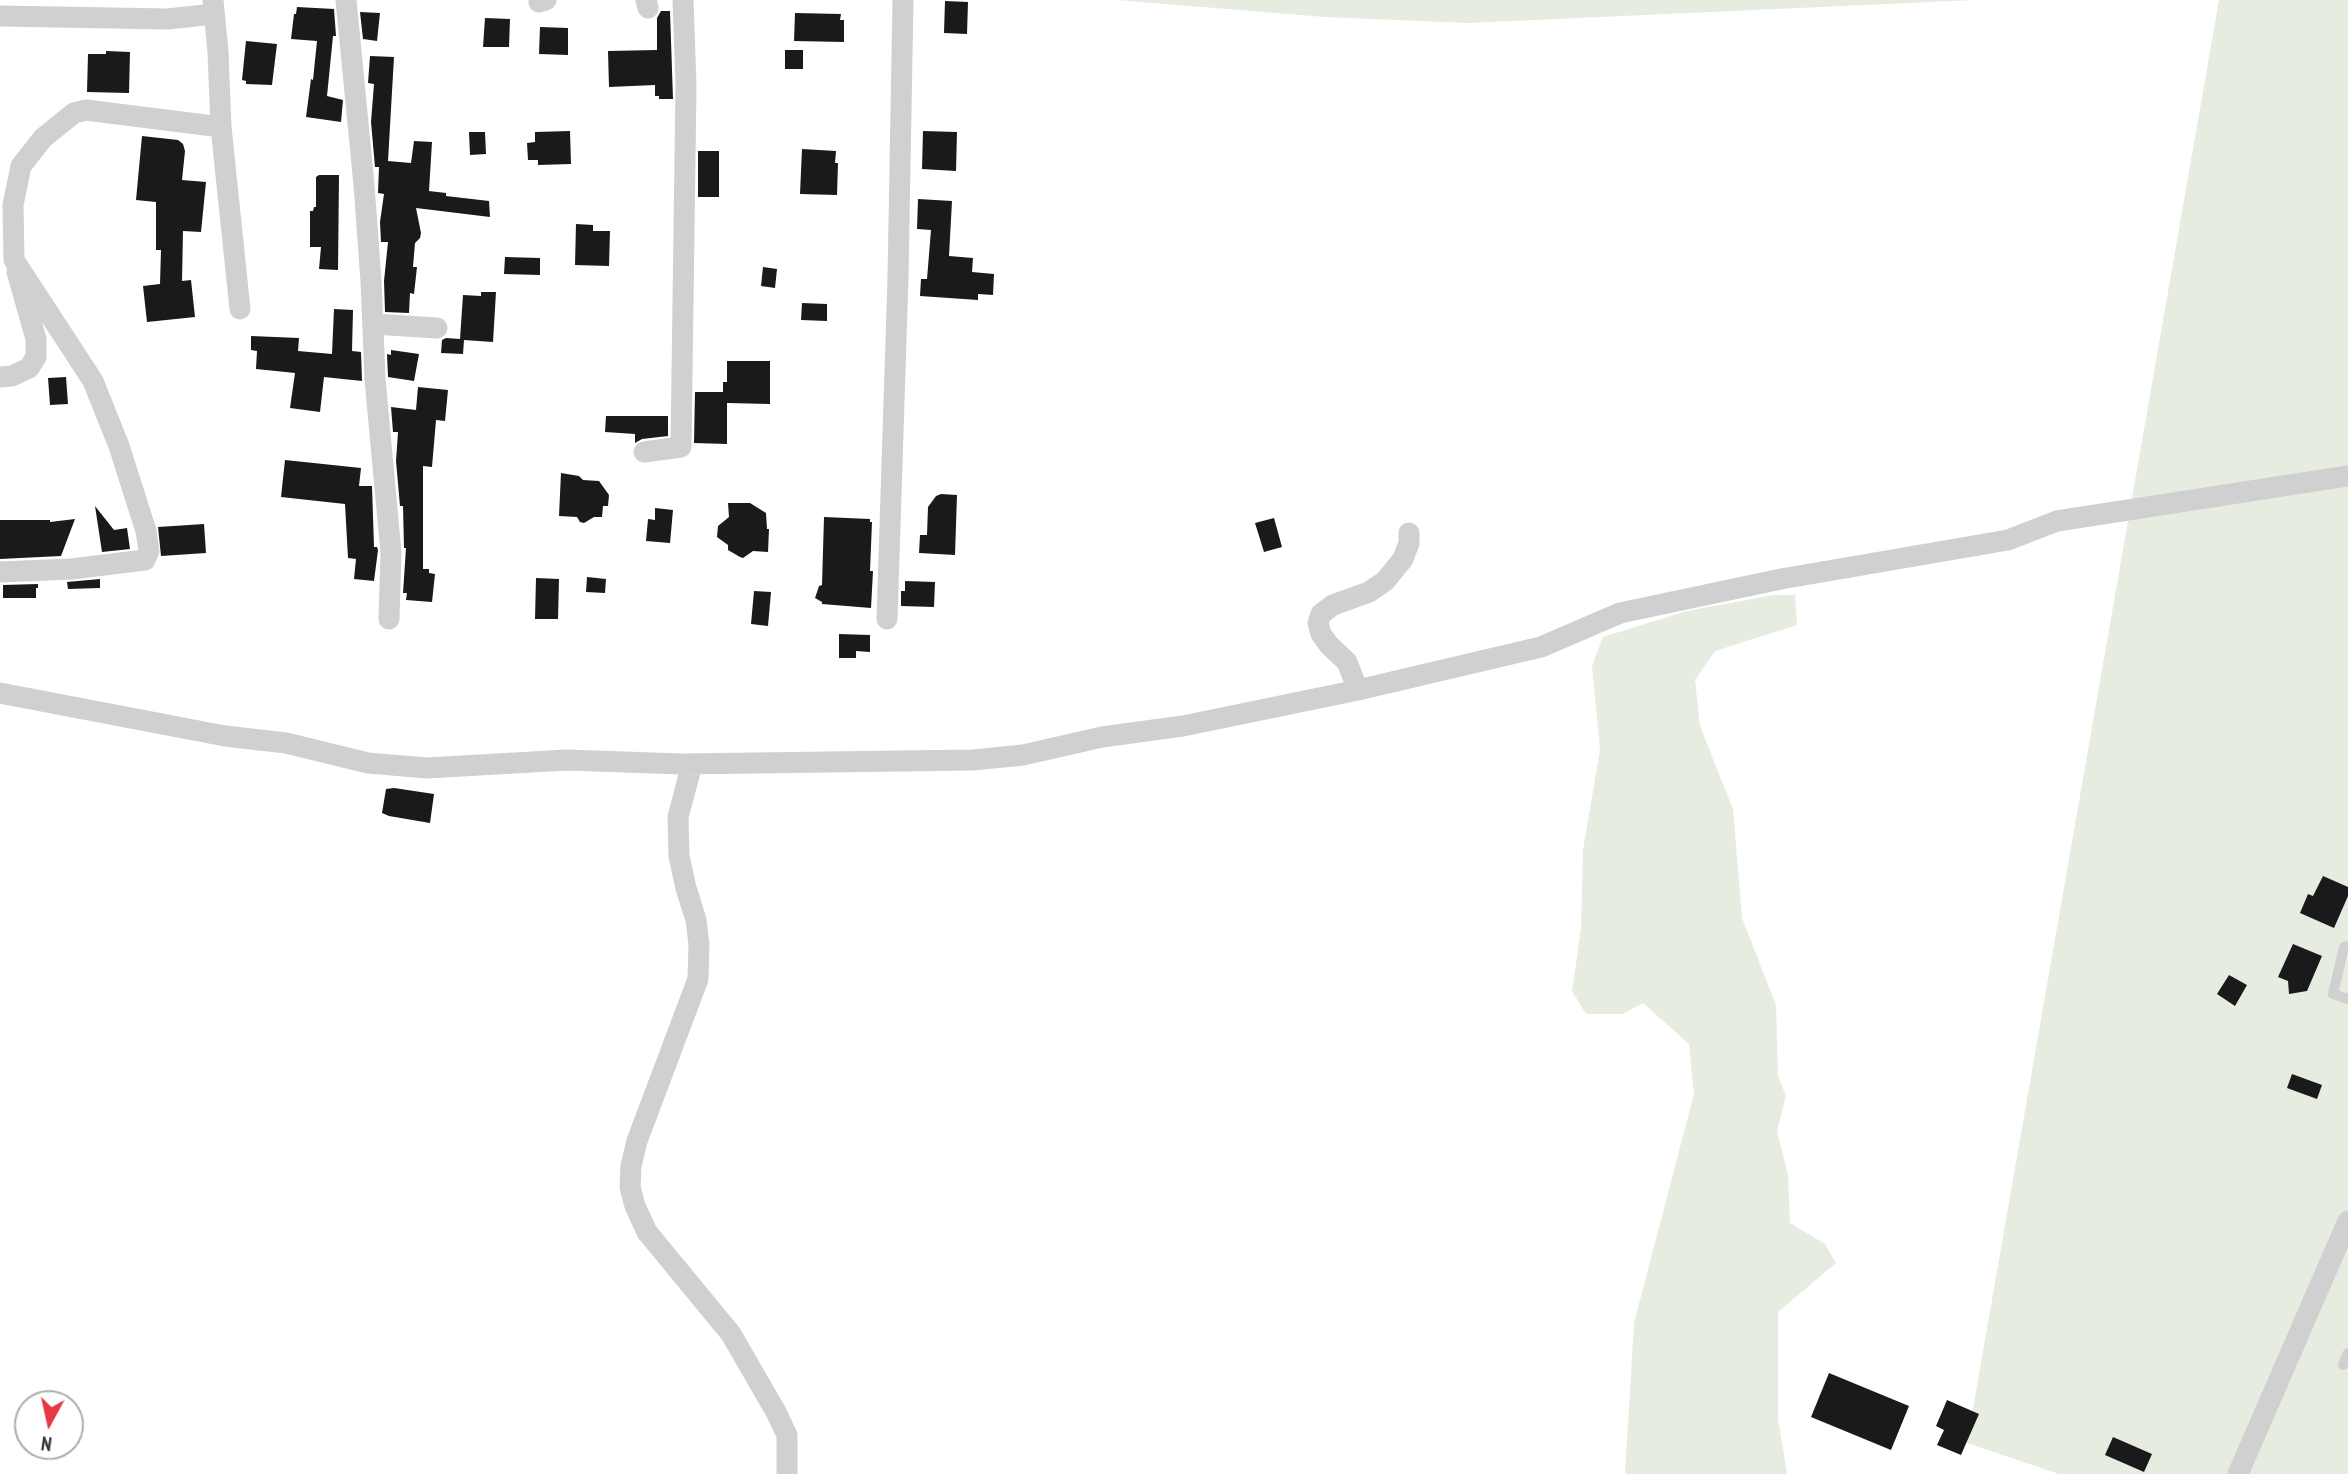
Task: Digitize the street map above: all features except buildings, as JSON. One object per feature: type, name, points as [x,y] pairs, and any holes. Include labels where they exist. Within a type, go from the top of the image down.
[{"type":"street","points":[[346,0],[364,185],[381,467],[391,553],[388,619]]},
{"type":"street","points":[[644,452],[681,447],[686,85],[683,0]]},
{"type":"street","points":[[887,619],[898,278],[903,0]]},
{"type":"street","points":[[0,16],[168,19],[214,7],[221,127],[240,309]]},
{"type":"street","points":[[0,377],[12,376],[29,368],[36,357],[36,339],[14,260],[13,205],[8,185],[32,149],[74,113],[86,110],[221,127]]},
{"type":"street","points":[[0,572],[71,569],[145,561],[149,551],[146,531],[119,446],[93,381],[14,260]]},
{"type":"street","points":[[373,324],[437,328]]},
{"type":"street","points":[[0,693],[225,736],[286,743],[368,762],[427,768],[567,760],[692,764],[973,760],[1023,755],[1102,737],[1184,726],[1357,690],[1541,647],[1620,613],[1782,579],[2008,540],[2057,521],[2348,477]]},
{"type":"street","points":[[1357,690],[1347,662],[1329,645],[1321,634],[1318,623],[1321,614],[1333,605],[1369,592],[1385,581],[1403,559],[1409,543],[1409,533]]},
{"type":"street","points":[[692,764],[678,817],[679,856],[696,920],[699,944],[698,979],[637,1141],[629,1187],[647,1232],[731,1334],[776,1412],[787,1435],[788,1474]]},
{"type":"street","points":[[2238,1474],[2348,1221]]},
{"type":"lane","points":[[2348,933],[2333,994],[2348,999]]},
{"type":"lane","points":[[2343,1364],[2348,1353]]},
{"type":"shaded area","points":[[1117,0],[1974,0],[1468,23],[1325,17]]},
{"type":"shaded area","points":[[2219,0],[2348,0],[2348,1474],[2059,1474],[1967,1443]]},
{"type":"shaded area","points":[[1774,595],[1795,595],[1797,625],[1715,651],[1695,680],[1700,726],[1733,809],[1742,918],[1776,1005],[1778,1076],[1786,1096],[1777,1131],[1788,1175],[1790,1223],[1825,1244],[1836,1263],[1778,1312],[1778,1419],[1787,1474],[1625,1474],[1634,1323],[1694,1094],[1689,1044],[1643,1003],[1623,1014],[1586,1014],[1572,991],[1581,929],[1583,850],[1600,750],[1592,666],[1603,637],[1687,611]]}]
